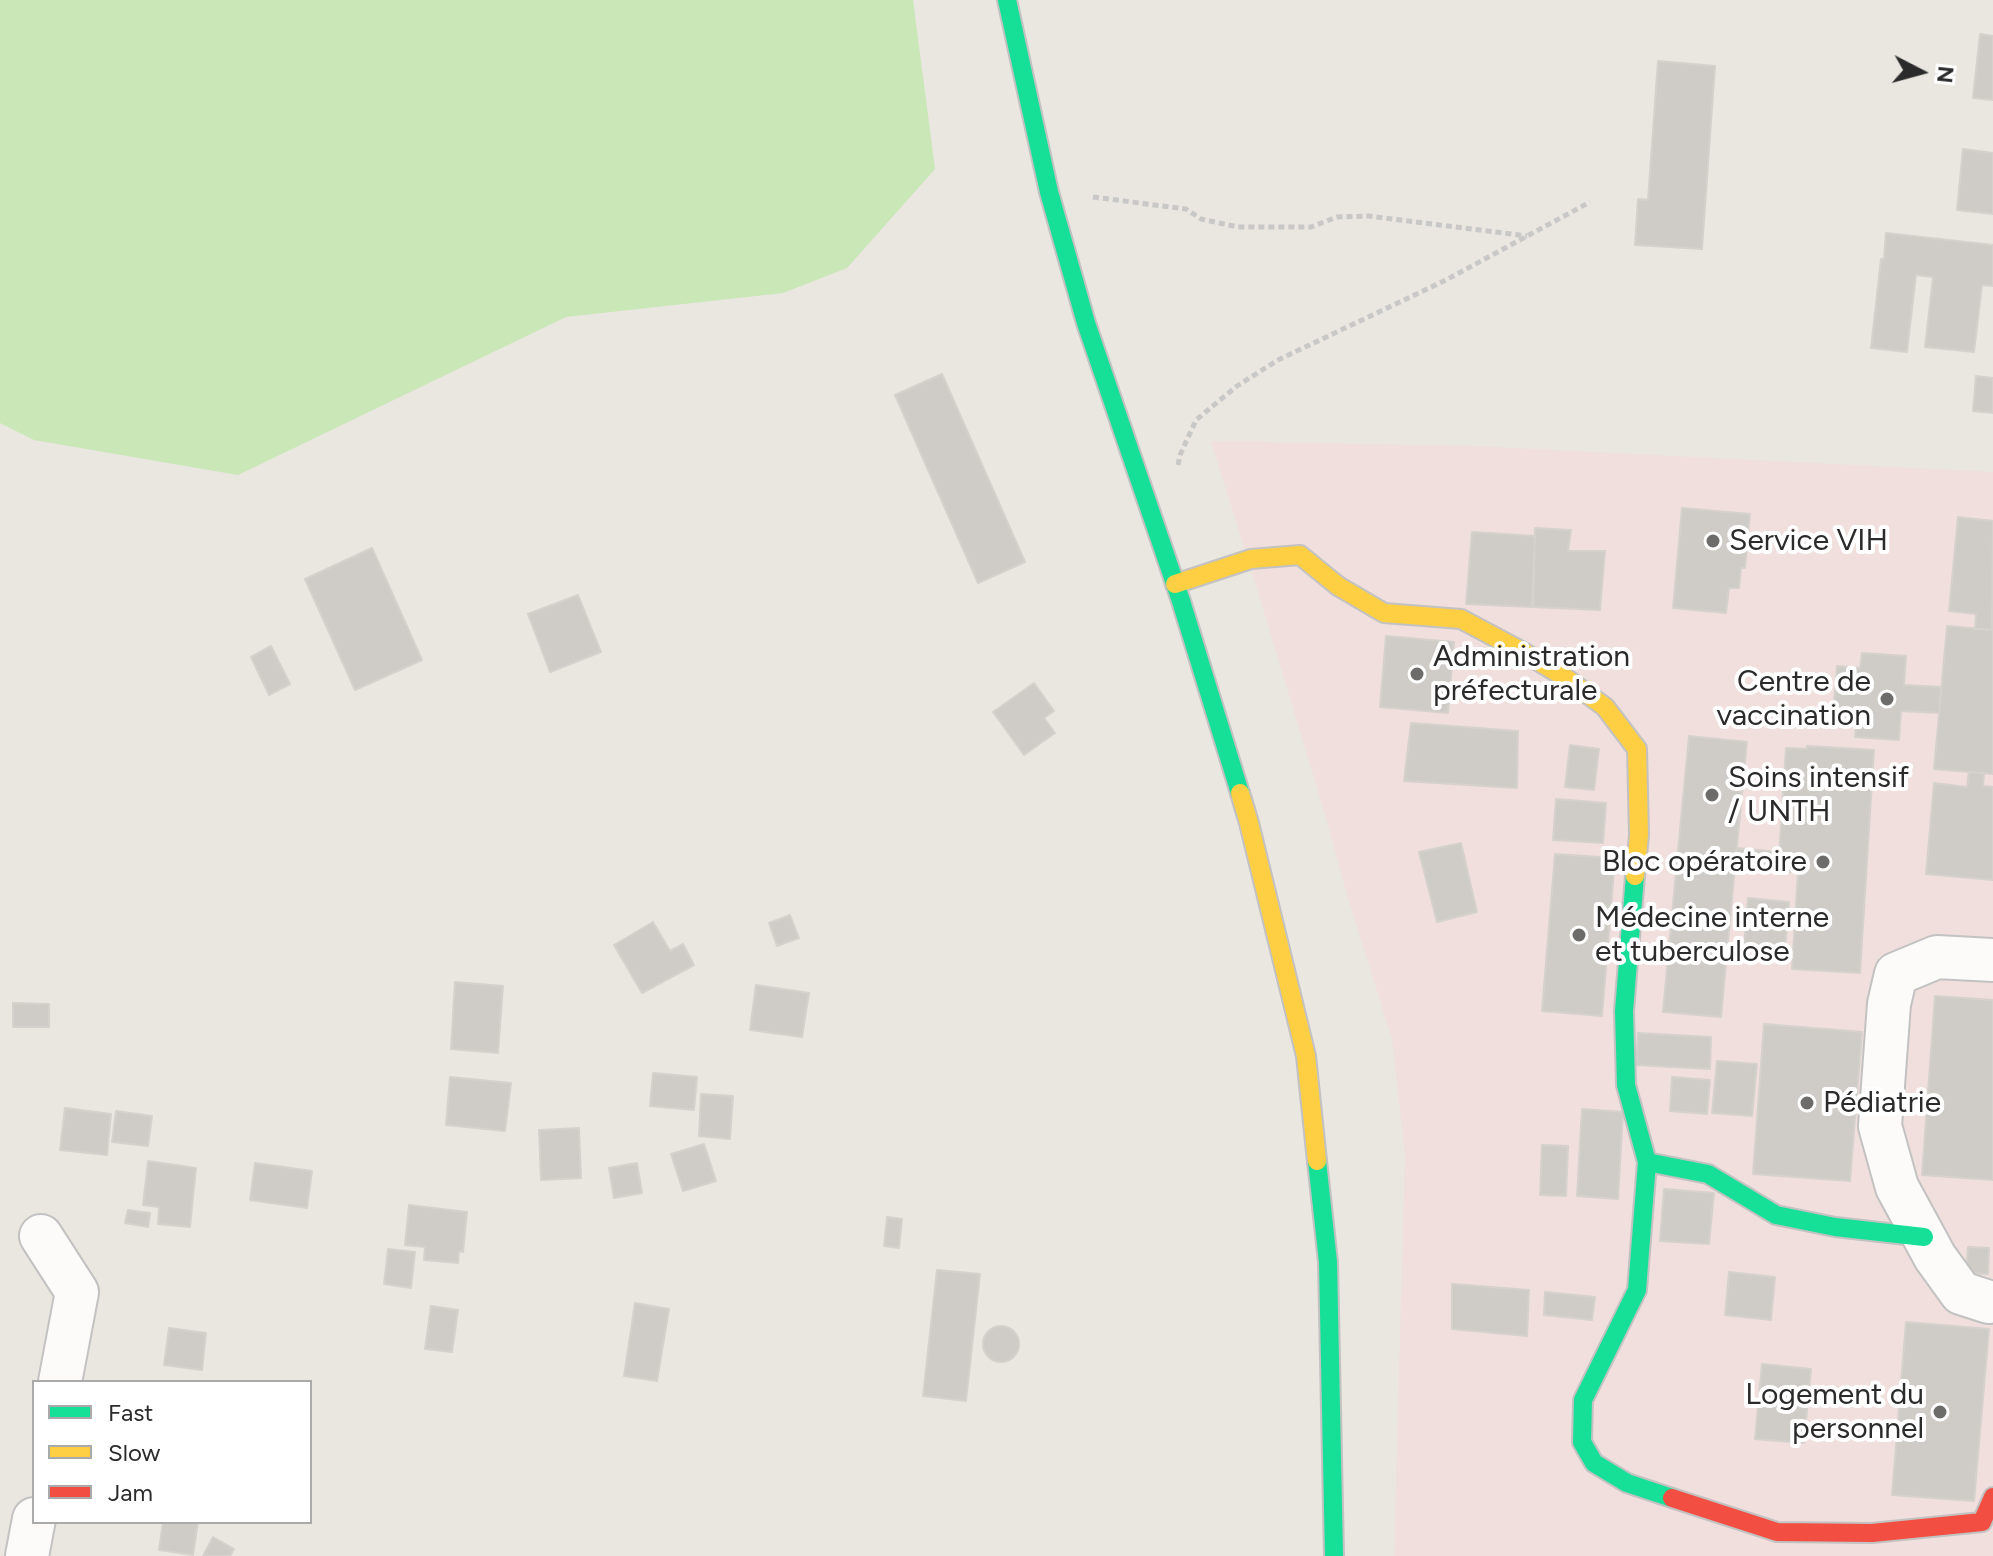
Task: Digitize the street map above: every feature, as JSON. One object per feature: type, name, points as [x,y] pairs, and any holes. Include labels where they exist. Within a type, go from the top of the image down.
[{"type":"street","points":[[1007,0],[1049,192],[1086,323],[1175,584],[1249,823],[1306,1056],[1328,1262],[1334,1556]]},
{"type":"street","points":[[1175,584],[1251,559],[1300,555],[1338,586],[1384,613],[1461,619],[1563,676],[1605,707],[1637,749],[1639,835],[1624,1011],[1626,1085],[1647,1162],[1637,1290],[1583,1400],[1582,1442],[1594,1463],[1627,1483],[1777,1532],[1872,1533],[1982,1522],[1993,1497]]},
{"type":"street","points":[[1992,1305],[1961,1293],[1935,1257],[1897,1187],[1880,1126],[1889,1004],[1896,974],[1937,957],[1993,960]]},
{"type":"street","points":[[1647,1162],[1708,1174],[1776,1215],[1835,1227],[1924,1237]]},
{"type":"street","points":[[41,1236],[77,1292],[60,1380]]},
{"type":"street","points":[[27,1556],[33,1524]]},
{"type":"path","points":[[1049,192],[1186,209],[1201,219],[1238,227],[1311,227],[1337,217],[1369,216],[1528,236]]},
{"type":"path","points":[[1177,467],[1196,420],[1237,386],[1278,360],[1446,280],[1590,202]]},
{"type":"shaded area","points":[[1211,441],[1472,446],[1993,472],[1993,1556],[1394,1556],[1405,1155],[1392,1039]]},
{"type":"green space","points":[[0,0],[913,0],[935,169],[847,268],[783,293],[566,317],[238,475],[34,440],[0,423]]},
{"type":"building","points":[[1980,34],[1993,36],[1993,100],[1973,98]]},
{"type":"building","points":[[1658,61],[1715,66],[1702,249],[1635,245],[1638,199],[1648,200]]},
{"type":"building","points":[[1963,149],[1993,153],[1993,214],[1957,210]]},
{"type":"building","points":[[1886,233],[1993,245],[1993,286],[1982,285],[1974,352],[1925,347],[1933,277],[1916,275],[1907,352],[1871,348]]},
{"type":"building","points":[[942,374],[1025,562],[978,583],[895,395]]},
{"type":"building","points":[[1976,376],[1993,378],[1993,413],[1973,411]]},
{"type":"building","name":"Service VIH","points":[[1682,508],[1750,514],[1745,568],[1741,568],[1739,588],[1729,588],[1726,613],[1673,608]]},
{"type":"building","points":[[1958,517],[1993,521],[1992,630],[1975,629],[1976,614],[1949,611]]},
{"type":"building","points":[[1535,528],[1571,530],[1568,551],[1605,551],[1600,610],[1533,607]]},
{"type":"building","points":[[1472,532],[1535,536],[1532,607],[1466,604]]},
{"type":"building","points":[[372,548],[422,660],[355,690],[305,579]]},
{"type":"building","points":[[578,595],[601,652],[550,672],[528,614]]},
{"type":"building","points":[[1947,626],[1993,630],[1993,774],[1934,769]]},
{"type":"building","name":"Administration préfecturale","points":[[1386,636],[1454,642],[1448,713],[1380,707]]},
{"type":"building","points":[[271,646],[290,684],[269,695],[251,657]]},
{"type":"building","name":"Centre de vaccination","points":[[1862,653],[1906,656],[1904,685],[1941,687],[1939,713],[1901,711],[1899,740],[1855,737],[1857,717],[1833,716],[1837,666],[1860,668]]},
{"type":"building","points":[[1034,683],[1054,711],[1044,718],[1055,733],[1024,755],[993,712]]},
{"type":"building","points":[[1411,723],[1518,731],[1517,788],[1404,781]]},
{"type":"building","name":"Soins intensif / UNTH","points":[[1689,736],[1747,742],[1735,866],[1677,861]]},
{"type":"building","points":[[1570,745],[1599,749],[1594,790],[1565,787]]},
{"type":"building","name":"Bloc opératoire","points":[[1807,746],[1874,750],[1860,973],[1792,969],[1798,872],[1778,871],[1786,748],[1807,749]]},
{"type":"building","points":[[1969,772],[1984,773],[1983,786],[1993,787],[1993,880],[1926,874],[1934,783],[1967,787]]},
{"type":"building","points":[[1556,799],[1606,803],[1603,843],[1553,840]]},
{"type":"building","points":[[1461,843],[1477,912],[1437,922],[1419,852]]},
{"type":"building","points":[[1737,848],[1779,852],[1778,871],[1735,866]]},
{"type":"building","name":"Médecine interne et tuberculose","points":[[1555,854],[1615,858],[1602,1016],[1542,1011]]},
{"type":"building","points":[[1677,861],[1735,866],[1721,1017],[1663,1012]]},
{"type":"building","points":[[1748,898],[1789,902],[1785,950],[1744,947]]},
{"type":"building","points":[[790,915],[799,938],[777,946],[769,923]]},
{"type":"building","points":[[653,922],[670,951],[683,944],[694,965],[642,993],[614,945]]},
{"type":"building","points":[[455,982],[503,986],[498,1053],[451,1049]]},
{"type":"building","points":[[756,985],[809,993],[802,1037],[750,1030]]},
{"type":"building","points":[[1935,996],[1993,1000],[1993,1180],[1922,1175]]},
{"type":"building","points":[[13,1003],[49,1004],[49,1027],[13,1027]]},
{"type":"building","name":"Pédiatrie","points":[[1764,1024],[1862,1032],[1850,1181],[1753,1174]]},
{"type":"building","points":[[1638,1033],[1711,1037],[1710,1069],[1636,1065]]},
{"type":"building","points":[[1717,1061],[1757,1064],[1752,1116],[1712,1113]]},
{"type":"building","points":[[653,1073],[697,1077],[694,1110],[650,1106]]},
{"type":"building","points":[[450,1077],[511,1083],[505,1131],[446,1125]]},
{"type":"building","points":[[1672,1077],[1710,1080],[1707,1114],[1670,1111]]},
{"type":"building","points":[[701,1094],[733,1096],[730,1139],[699,1136]]},
{"type":"building","points":[[65,1108],[111,1114],[107,1155],[60,1150]]},
{"type":"building","points":[[1582,1109],[1623,1112],[1618,1199],[1577,1196]]},
{"type":"building","points":[[116,1111],[152,1116],[148,1146],[112,1142]]},
{"type":"building","points":[[579,1128],[581,1178],[541,1180],[539,1130]]},
{"type":"building","points":[[704,1144],[716,1181],[683,1191],[671,1154]]},
{"type":"building","points":[[1542,1145],[1568,1146],[1566,1196],[1540,1195]]},
{"type":"building","points":[[148,1161],[196,1168],[190,1227],[158,1224],[159,1207],[143,1205]]},
{"type":"building","points":[[255,1163],[312,1171],[307,1208],[250,1200]]},
{"type":"building","points":[[637,1163],[642,1193],[614,1198],[609,1168]]},
{"type":"building","points":[[1664,1189],[1714,1193],[1709,1244],[1660,1241]]},
{"type":"building","points":[[409,1205],[467,1212],[463,1252],[459,1251],[458,1263],[424,1260],[425,1247],[405,1245]]},
{"type":"building","points":[[128,1210],[150,1213],[148,1227],[125,1223]]},
{"type":"building","points":[[887,1217],[902,1219],[899,1248],[884,1246]]},
{"type":"building","points":[[1968,1247],[1989,1248],[1988,1274],[1966,1273]]},
{"type":"building","points":[[388,1249],[415,1252],[411,1288],[384,1284]]},
{"type":"building","points":[[937,1270],[980,1274],[966,1401],[923,1396]]},
{"type":"building","points":[[1729,1272],[1775,1277],[1771,1320],[1725,1315]]},
{"type":"building","points":[[1452,1284],[1529,1290],[1527,1336],[1452,1329]]},
{"type":"building","points":[[1545,1292],[1595,1297],[1592,1320],[1544,1315]]},
{"type":"building","points":[[635,1303],[669,1309],[657,1381],[624,1376]]},
{"type":"building","points":[[431,1306],[458,1310],[452,1352],[425,1349]]},
{"type":"building","name":"Logement du personnel","points":[[1906,1322],[1989,1329],[1974,1501],[1892,1495]]},
{"type":"building","points":[[1001,1326],[1014,1331],[1019,1344],[1014,1357],[1001,1362],[988,1357],[983,1344],[988,1331]]},
{"type":"building","points":[[169,1328],[206,1333],[202,1370],[164,1365]]},
{"type":"building","name":"Logement du personnel","points":[[1762,1364],[1811,1369],[1804,1443],[1755,1439]]},
{"type":"building","points":[[163,1524],[198,1524],[193,1555],[159,1550]]},
{"type":"building","points":[[213,1537],[234,1549],[230,1556],[203,1556]]},
{"type":"traffic: fast","points":[[1007,0],[1049,192],[1086,323],[1181,601],[1240,793]]},
{"type":"traffic: fast","points":[[1635,876],[1624,1011],[1626,1085],[1647,1162]]},
{"type":"traffic: fast","points":[[1317,1161],[1328,1262],[1334,1556]]},
{"type":"traffic: fast","points":[[1672,1498],[1627,1483],[1594,1463],[1582,1442],[1583,1400],[1637,1290],[1647,1162],[1708,1174],[1776,1215],[1835,1227],[1924,1237]]},
{"type":"traffic: slow","points":[[1175,584],[1251,559],[1300,555],[1338,586],[1384,613],[1461,619],[1563,676],[1605,707],[1637,749],[1639,835],[1635,876]]},
{"type":"traffic: slow","points":[[1240,793],[1306,1056],[1317,1161]]},
{"type":"traffic: jam","points":[[1672,1498],[1777,1532],[1872,1533],[1982,1522],[1993,1497]]},
{"type":"place","name":"Service VIH","points":[[1713,541]]},
{"type":"place","name":"Administration préfecturale","points":[[1417,674]]},
{"type":"place","name":"Centre de vaccination","points":[[1887,699]]},
{"type":"place","name":"Soins intensif / UNTH","points":[[1712,795]]},
{"type":"place","name":"Bloc opératoire","points":[[1823,862]]},
{"type":"place","name":"Médecine interne et tuberculose","points":[[1579,935]]},
{"type":"place","name":"Pédiatrie","points":[[1807,1103]]},
{"type":"place","name":"Logement du personnel","points":[[1940,1412]]}]
